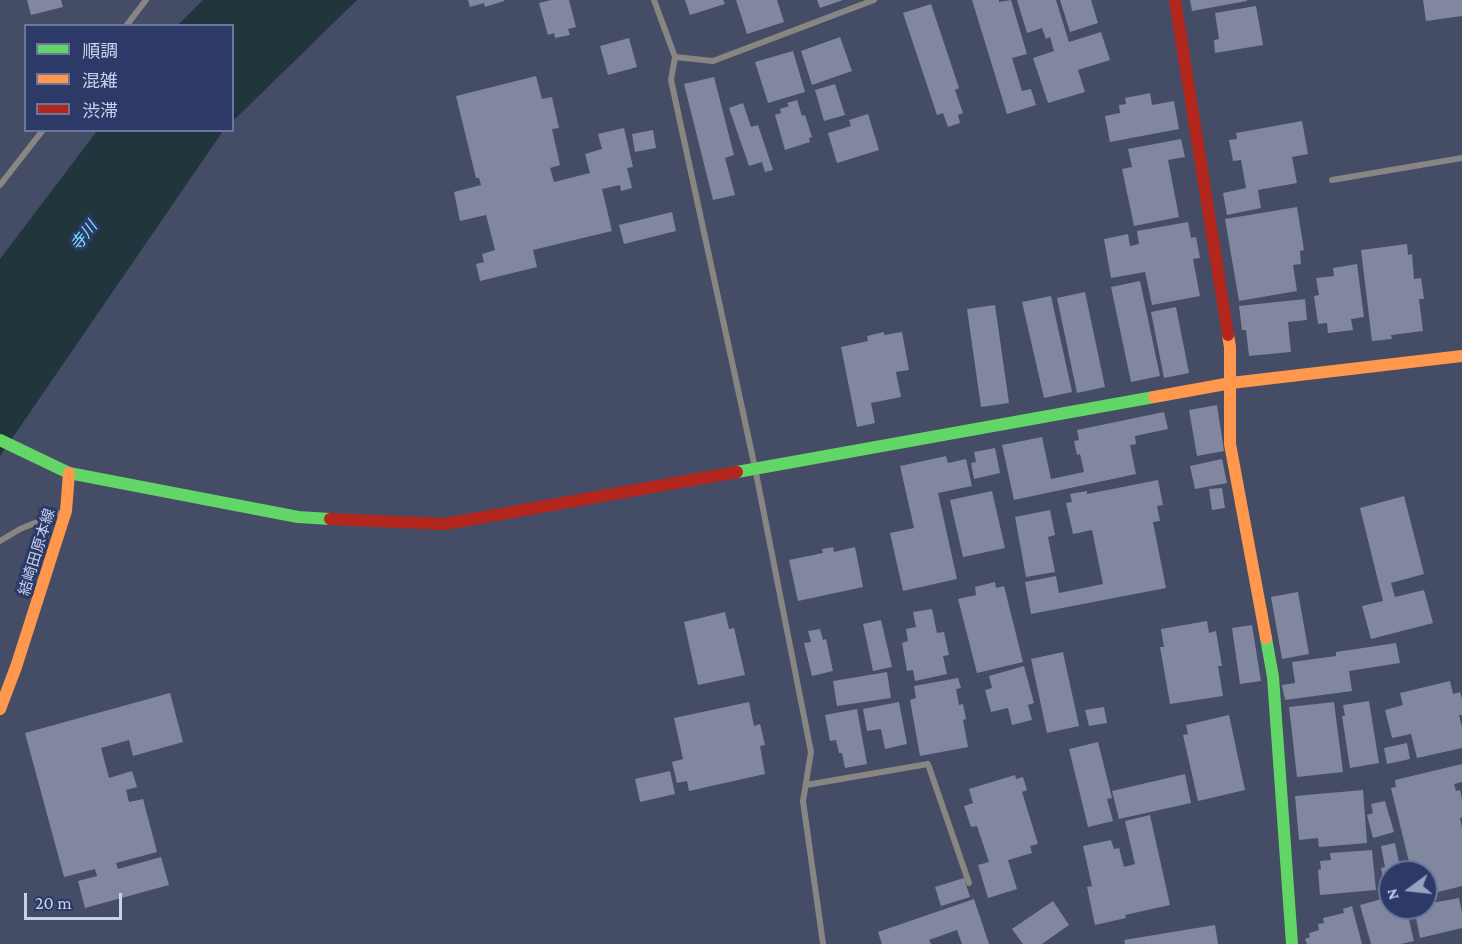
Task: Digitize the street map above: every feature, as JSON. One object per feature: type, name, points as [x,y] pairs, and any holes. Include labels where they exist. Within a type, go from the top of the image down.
[{"type":"street","points":[[128,24],[146,0]]},
{"type":"street","points":[[654,0],[675,57],[671,80],[755,468],[811,752],[803,801],[823,944]]},
{"type":"street","points":[[675,57],[713,61],[874,0]]},
{"type":"street","points":[[1175,0],[1230,347],[1230,444],[1273,677],[1292,944]]},
{"type":"street","points":[[0,185],[41,132]]},
{"type":"street","points":[[1332,180],[1462,158]]},
{"type":"street","points":[[0,440],[69,473],[298,517],[445,524],[1231,383],[1462,356]]},
{"type":"street","name":"結崎田原本線","points":[[0,709],[16,668],[66,510],[69,473]]},
{"type":"street","points":[[0,541],[20,529],[66,510]]},
{"type":"street","points":[[806,785],[928,764],[969,883]]},
{"type":"water","points":[[203,0],[357,0],[234,120],[234,24],[179,24]]},
{"type":"water","name":"寺川","points":[[96,132],[222,132],[0,456],[0,259]]},
{"type":"building","points":[[27,0],[61,0],[63,7],[31,15]]},
{"type":"building","points":[[468,0],[504,1],[485,7],[484,3],[470,7]]},
{"type":"building","points":[[569,0],[576,27],[568,29],[570,35],[555,38],[554,33],[548,35],[539,3]]},
{"type":"building","points":[[685,0],[723,0],[725,4],[690,15]]},
{"type":"building","points":[[736,0],[777,0],[784,22],[747,34]]},
{"type":"building","points":[[817,0],[843,0],[820,8]]},
{"type":"building","points":[[972,0],[999,0],[999,2],[1011,0],[1027,54],[1012,58],[1022,91],[1031,89],[1036,105],[1007,114]]},
{"type":"building","points":[[1017,0],[1056,0],[1069,42],[1101,32],[1110,60],[1078,70],[1085,92],[1048,103],[1033,58],[1054,51],[1050,37],[1046,39],[1042,28],[1027,33]]},
{"type":"building","points":[[1060,0],[1091,0],[1098,23],[1070,32]]},
{"type":"building","points":[[1190,0],[1247,0],[1247,1],[1192,11]]},
{"type":"building","points":[[1423,0],[1462,0],[1462,16],[1426,21]]},
{"type":"building","points":[[931,4],[959,88],[955,90],[963,113],[958,115],[960,123],[948,127],[943,113],[937,115],[903,13]]},
{"type":"building","points":[[1256,6],[1263,45],[1215,53],[1214,40],[1219,39],[1215,13]]},
{"type":"building","points":[[840,37],[852,71],[812,85],[801,51]]},
{"type":"building","points":[[629,38],[637,67],[608,75],[600,46]]},
{"type":"building","points":[[793,51],[805,92],[768,103],[755,62]]},
{"type":"building","points":[[536,76],[542,99],[552,97],[559,128],[552,129],[560,165],[550,168],[554,182],[590,173],[585,154],[602,149],[598,134],[624,128],[633,167],[627,168],[632,188],[621,191],[620,185],[602,189],[612,231],[533,250],[537,267],[480,281],[476,264],[484,262],[482,254],[495,250],[486,215],[460,221],[454,192],[481,185],[479,178],[476,178],[456,96]]},
{"type":"building","points":[[714,77],[734,155],[725,158],[735,195],[713,200],[684,84]]},
{"type":"building","points":[[835,84],[845,115],[824,121],[815,90]]},
{"type":"building","points":[[1150,93],[1152,105],[1174,101],[1179,129],[1110,142],[1105,116],[1120,113],[1119,105],[1126,104],[1125,98]]},
{"type":"building","points":[[797,100],[812,137],[809,138],[810,142],[785,150],[775,115],[781,113],[780,109],[789,106],[787,103]]},
{"type":"building","points":[[743,103],[751,127],[758,125],[773,170],[765,172],[762,162],[749,166],[729,108]]},
{"type":"building","points":[[868,114],[879,150],[837,163],[828,133],[851,126],[849,120]]},
{"type":"building","points":[[1302,121],[1308,154],[1292,157],[1297,183],[1258,190],[1261,208],[1227,215],[1223,193],[1246,188],[1241,160],[1233,161],[1229,140],[1237,139],[1236,133]]},
{"type":"building","points":[[653,130],[656,148],[635,152],[632,134]]},
{"type":"building","points":[[1181,139],[1185,157],[1168,160],[1179,217],[1134,226],[1122,169],[1132,167],[1128,149]]},
{"type":"building","points":[[1297,207],[1304,250],[1300,251],[1301,264],[1293,265],[1297,291],[1239,301],[1225,219]]},
{"type":"building","points":[[672,212],[676,231],[624,244],[619,225]]},
{"type":"building","points":[[1188,222],[1191,238],[1196,237],[1200,258],[1193,259],[1200,296],[1152,305],[1145,272],[1111,278],[1104,239],[1128,234],[1130,246],[1139,244],[1137,231]]},
{"type":"building","points":[[1407,244],[1408,255],[1412,254],[1414,279],[1421,278],[1424,299],[1419,299],[1423,331],[1391,335],[1392,339],[1372,341],[1361,250]]},
{"type":"building","points":[[1357,264],[1364,317],[1351,319],[1353,330],[1328,333],[1327,323],[1318,324],[1314,296],[1319,295],[1316,278],[1334,276],[1333,268]]},
{"type":"building","points":[[1140,281],[1160,376],[1131,382],[1111,287]]},
{"type":"building","points":[[1085,292],[1105,387],[1077,393],[1057,298]]},
{"type":"building","points":[[1051,296],[1072,392],[1044,398],[1022,302]]},
{"type":"building","points":[[1305,299],[1307,320],[1288,322],[1291,352],[1249,356],[1246,330],[1242,330],[1239,306]]},
{"type":"building","points":[[995,305],[1009,403],[981,407],[967,309]]},
{"type":"building","points":[[1176,307],[1189,373],[1164,378],[1151,312]]},
{"type":"building","points":[[884,332],[884,335],[902,332],[909,370],[896,372],[901,397],[871,403],[875,423],[857,427],[841,347],[868,341],[867,336]]},
{"type":"building","points":[[1217,405],[1224,451],[1197,456],[1189,410]]},
{"type":"building","points":[[1164,412],[1168,429],[1135,436],[1136,444],[1130,445],[1136,474],[1014,500],[1002,445],[1042,437],[1051,479],[1084,472],[1074,441],[1079,440],[1077,430]]},
{"type":"building","points":[[995,448],[1000,473],[974,479],[971,463],[976,462],[974,452]]},
{"type":"building","points":[[946,456],[948,463],[966,459],[972,486],[938,493],[957,579],[903,591],[890,533],[914,528],[900,466]]},
{"type":"building","points":[[1222,459],[1227,483],[1195,489],[1190,466]]},
{"type":"building","points":[[1158,480],[1163,505],[1157,506],[1160,521],[1153,522],[1166,588],[1031,614],[1025,582],[1056,576],[1059,593],[1103,584],[1092,530],[1073,534],[1066,503],[1072,502],[1070,494],[1087,491],[1087,494]]},
{"type":"building","points":[[1222,488],[1225,508],[1212,510],[1209,489]]},
{"type":"building","points":[[992,491],[1005,548],[963,557],[950,500]]},
{"type":"building","points":[[1404,496],[1424,574],[1391,583],[1395,597],[1424,590],[1433,623],[1371,639],[1362,606],[1383,601],[1360,508]]},
{"type":"building","points":[[1050,510],[1055,535],[1048,537],[1055,572],[1026,577],[1015,517]]},
{"type":"building","points":[[833,547],[834,552],[855,547],[863,587],[798,601],[789,560],[823,553],[822,549]]},
{"type":"building","points":[[995,582],[996,588],[1004,586],[1023,662],[977,673],[958,599],[976,595],[975,587]]},
{"type":"building","points":[[1298,592],[1309,654],[1282,659],[1271,597]]},
{"type":"building","points":[[932,609],[937,633],[944,632],[949,655],[943,656],[947,674],[915,681],[913,670],[907,671],[902,643],[908,641],[906,629],[916,627],[913,612]]},
{"type":"building","points":[[725,612],[729,629],[734,628],[745,675],[698,685],[684,622]]},
{"type":"building","points":[[881,620],[892,667],[873,671],[863,624]]},
{"type":"building","points":[[1207,621],[1209,633],[1216,631],[1222,666],[1218,666],[1223,696],[1170,704],[1160,647],[1164,647],[1161,629]]},
{"type":"building","points":[[1252,625],[1261,681],[1240,684],[1232,628]]},
{"type":"building","points":[[820,629],[823,640],[826,639],[833,671],[812,676],[804,643],[811,642],[808,631]]},
{"type":"building","points":[[1396,643],[1400,663],[1349,671],[1352,691],[1285,700],[1282,685],[1295,683],[1292,662],[1336,656],[1336,652]]},
{"type":"building","points":[[1063,652],[1079,726],[1047,733],[1031,659]]},
{"type":"building","points":[[1024,666],[1034,703],[1028,705],[1032,720],[1012,725],[1008,708],[991,712],[985,690],[992,688],[989,676]]},
{"type":"building","points":[[887,672],[891,698],[837,706],[833,681]]},
{"type":"building","points":[[958,678],[961,688],[956,689],[959,705],[963,704],[966,719],[963,720],[968,747],[920,756],[910,700],[916,698],[914,686]]},
{"type":"building","points":[[1450,681],[1453,694],[1460,692],[1462,699],[1462,715],[1459,715],[1462,727],[1462,748],[1417,758],[1411,734],[1392,738],[1385,710],[1403,705],[1400,693]]},
{"type":"building","points":[[170,693],[183,742],[133,756],[129,740],[101,748],[109,778],[132,771],[137,787],[126,790],[129,802],[143,799],[157,852],[116,863],[118,869],[161,857],[169,885],[85,908],[78,881],[97,876],[95,869],[64,877],[25,733]]},
{"type":"building","points":[[1369,701],[1379,763],[1350,768],[1342,716],[1345,716],[1343,705]]},
{"type":"building","points":[[749,702],[754,726],[760,724],[765,745],[760,746],[765,774],[689,791],[687,781],[677,783],[672,762],[683,759],[674,718]]},
{"type":"building","points":[[899,702],[907,744],[885,749],[881,729],[867,731],[863,709]]},
{"type":"building","points":[[1334,702],[1343,772],[1297,777],[1289,707]]},
{"type":"building","points":[[1104,707],[1107,723],[1089,726],[1085,710]]},
{"type":"building","points":[[857,709],[867,764],[845,768],[836,740],[830,741],[825,715]]},
{"type":"building","points":[[1229,715],[1245,790],[1198,801],[1183,735],[1188,734],[1186,725]]},
{"type":"building","points":[[1098,742],[1112,798],[1107,799],[1113,821],[1088,827],[1069,749]]},
{"type":"building","points":[[1407,743],[1410,759],[1387,764],[1384,748]]},
{"type":"building","points":[[1462,764],[1462,782],[1454,784],[1456,791],[1460,790],[1462,799],[1462,818],[1460,818],[1462,886],[1438,892],[1438,860],[1409,860],[1391,788],[1396,787],[1395,780]]},
{"type":"building","points":[[670,771],[675,794],[640,802],[635,779]]},
{"type":"building","points":[[1185,774],[1191,803],[1119,819],[1112,791]]},
{"type":"building","points":[[1015,775],[1016,779],[1023,777],[1027,790],[1022,792],[1038,844],[1030,846],[1032,853],[1008,860],[1017,889],[988,898],[978,865],[989,862],[977,826],[971,827],[964,806],[973,803],[969,789]]},
{"type":"building","points":[[1363,790],[1367,843],[1319,847],[1318,838],[1299,840],[1295,796]]},
{"type":"building","points":[[1385,801],[1394,832],[1373,838],[1367,815],[1373,813],[1371,804]]},
{"type":"building","points":[[1150,815],[1170,905],[1125,915],[1126,918],[1095,925],[1087,887],[1092,886],[1083,846],[1111,840],[1114,849],[1119,848],[1124,867],[1135,864],[1125,821]]},
{"type":"building","points":[[1395,843],[1399,860],[1384,860],[1381,846]]},
{"type":"building","points":[[1372,850],[1376,890],[1320,895],[1318,870],[1321,869],[1320,861],[1331,860],[1330,853]]},
{"type":"building","points":[[964,878],[970,897],[941,906],[935,887]]},
{"type":"building","points":[[1459,898],[1462,928],[1420,938],[1416,920],[1438,920],[1438,902]]},
{"type":"building","points":[[974,899],[989,944],[962,944],[957,930],[929,940],[931,944],[882,944],[878,932]]},
{"type":"building","points":[[1378,900],[1378,920],[1409,920],[1414,941],[1401,944],[1371,944],[1360,905]]},
{"type":"building","points":[[1053,901],[1069,925],[1042,944],[1023,944],[1012,929]]},
{"type":"building","points":[[1352,906],[1362,944],[1307,944],[1305,939],[1310,937],[1309,933],[1319,930],[1318,924],[1324,923],[1323,918],[1344,913],[1343,909]]},
{"type":"building","points":[[1215,925],[1218,944],[1125,944],[1124,940]]},
{"type":"traffic: fast","points":[[737,472],[1154,397]]},
{"type":"traffic: fast","points":[[0,440],[69,473],[298,517],[330,519]]},
{"type":"traffic: fast","points":[[1266,638],[1273,677],[1292,944]]},
{"type":"traffic: slow","points":[[1228,335],[1230,444],[1266,638]]},
{"type":"traffic: slow","points":[[1154,397],[1231,383],[1462,356]]},
{"type":"traffic: slow","points":[[0,709],[16,667],[66,511],[69,473]]},
{"type":"traffic: jam","points":[[1175,0],[1228,335]]},
{"type":"traffic: jam","points":[[330,519],[445,524],[737,472]]}]
